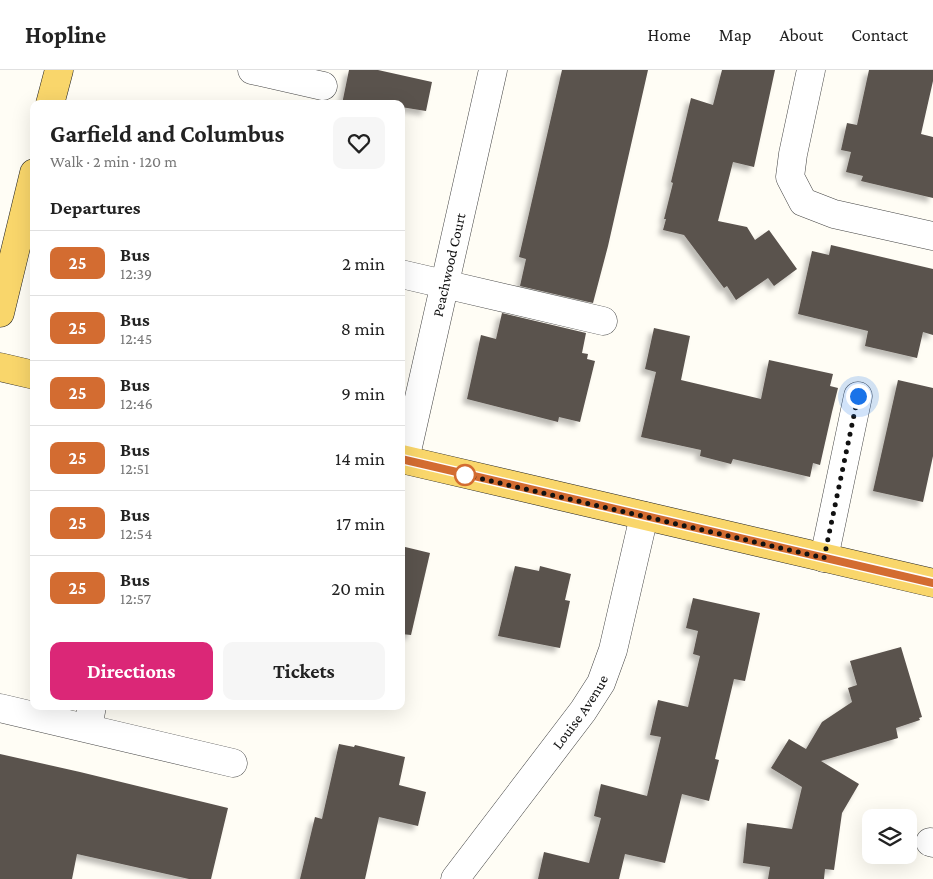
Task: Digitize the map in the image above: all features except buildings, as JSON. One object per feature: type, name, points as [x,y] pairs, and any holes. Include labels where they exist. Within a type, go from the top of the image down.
[{"type":"main road","points":[[51,100],[58,70]]},
{"type":"main road","points":[[0,314],[30,190]]},
{"type":"main road","points":[[0,367],[30,374]]},
{"type":"main road","points":[[405,460],[933,583]]},
{"type":"street","points":[[252,70],[323,86]]},
{"type":"street","name":"Peachwood Court","points":[[405,452],[493,70]]},
{"type":"street","points":[[812,70],[793,154],[790,177],[803,202],[834,214],[933,236]]},
{"type":"street","points":[[405,275],[603,321]]},
{"type":"street","points":[[824,558],[858,396]]},
{"type":"street","name":"Louise Avenue","points":[[455,879],[577,719],[601,683],[613,650],[644,516]]},
{"type":"street","points":[[0,708],[90,717],[233,762]]},
{"type":"bus line","name":"25","points":[[405,460],[933,583]]},
{"type":"route","points":[[465,475],[824,558],[858,396]]}]
